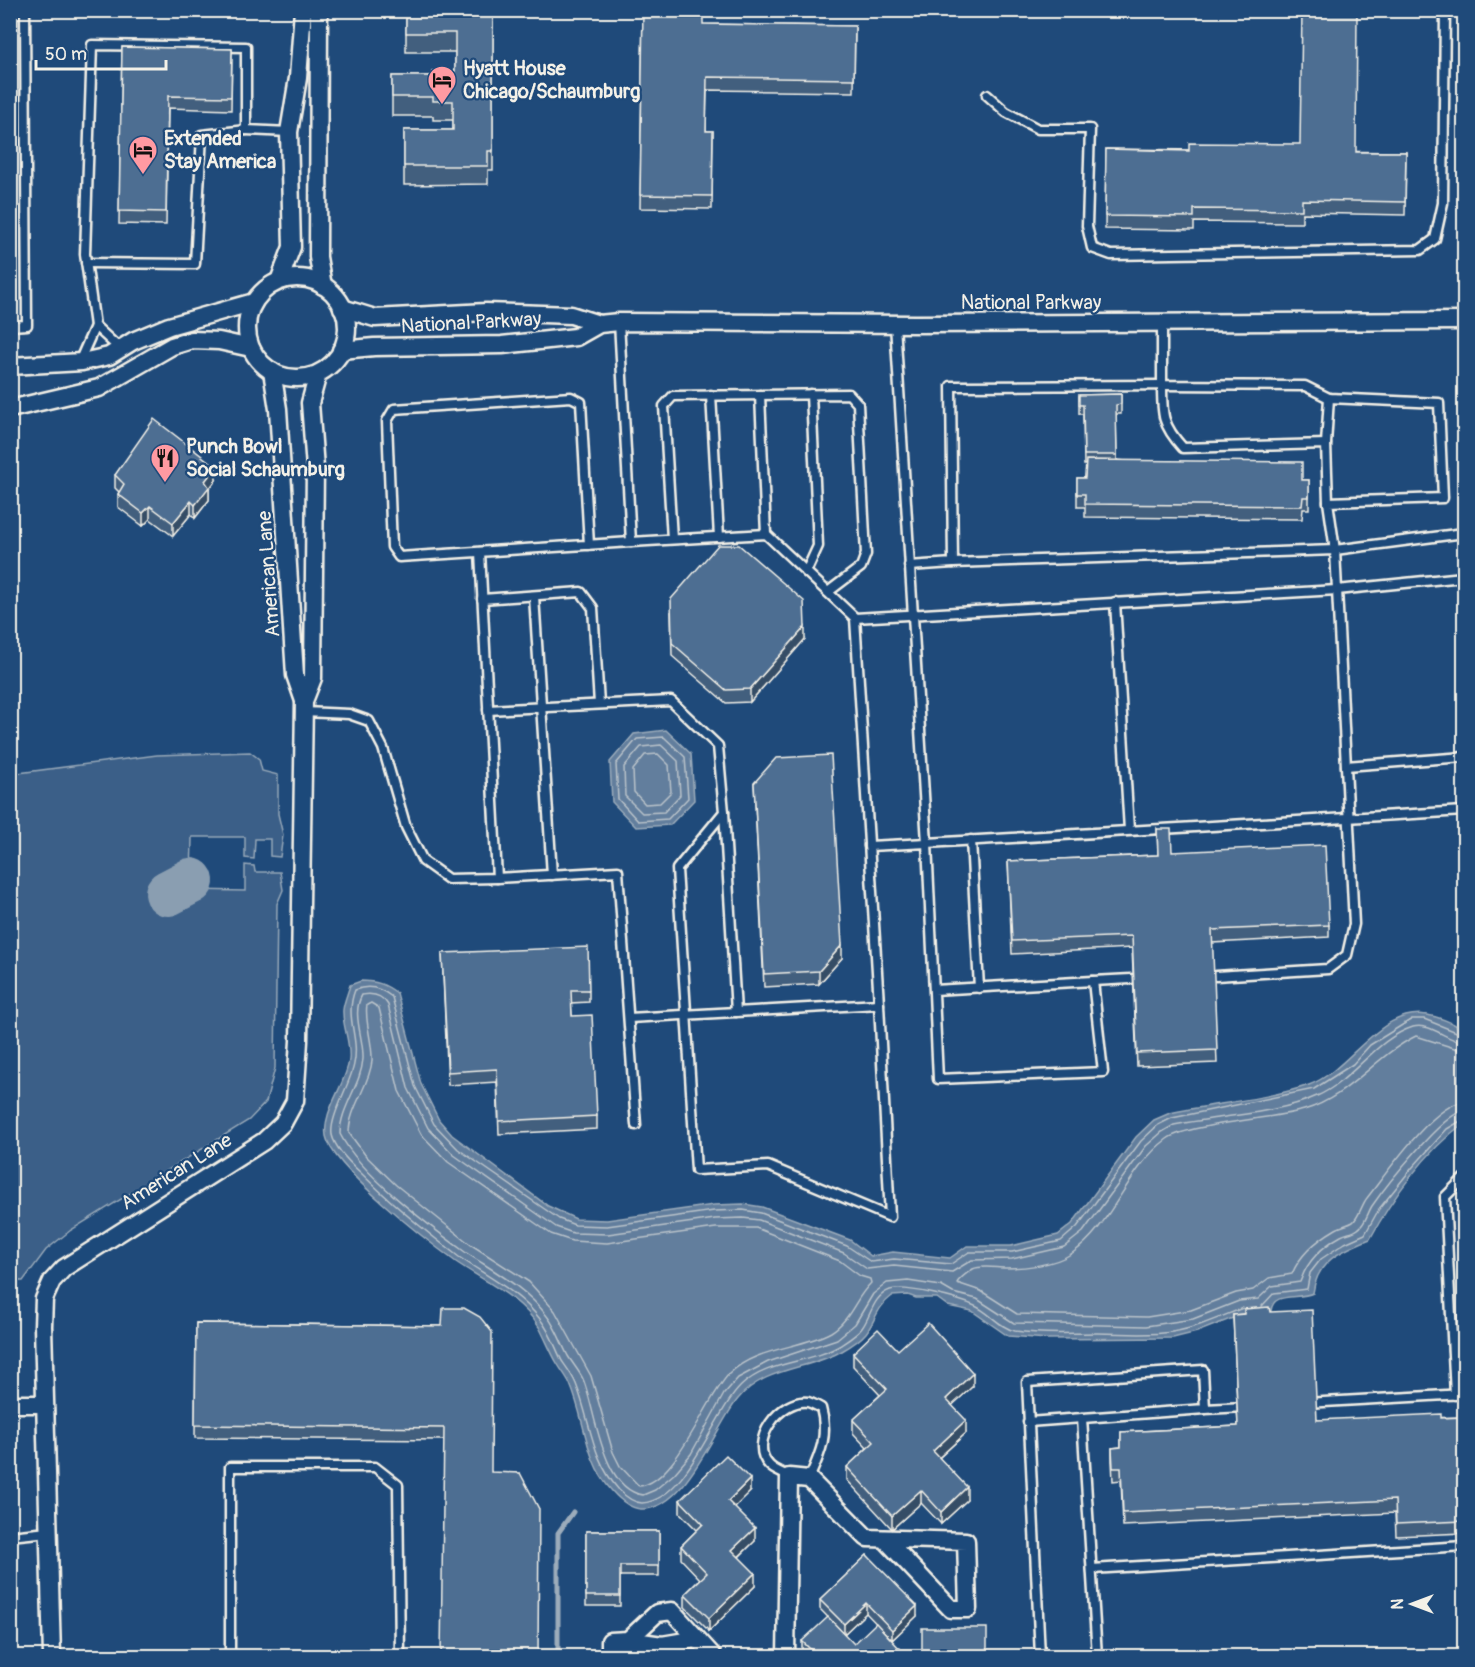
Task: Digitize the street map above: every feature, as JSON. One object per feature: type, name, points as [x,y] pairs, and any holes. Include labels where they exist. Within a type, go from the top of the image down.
[{"type":"street","points":[[279,281],[292,247],[289,132],[298,78],[303,10]]},
{"type":"street","points":[[319,10],[318,257],[323,286]]},
{"type":"street","points":[[296,278],[313,280],[323,286],[339,301],[342,308],[346,334],[341,350],[332,364],[318,374],[302,378],[286,377],[272,371],[259,361],[251,348],[248,324],[254,302],[265,290],[279,281],[296,278]]},
{"type":"street","points":[[10,366],[79,362],[109,356],[169,326],[254,302]]},
{"type":"street","name":"National Parkway","points":[[342,308],[375,318],[486,312],[571,315],[599,324]]},
{"type":"street","name":"National Parkway","points":[[341,350],[374,347],[502,345],[576,336],[599,324],[619,322],[895,324],[1464,321]]},
{"type":"street","points":[[10,409],[99,388],[172,346],[192,340],[219,341],[251,348]]},
{"type":"street","name":"American Lane","points":[[272,371],[278,409],[295,675],[304,707]]},
{"type":"street","name":"American Lane","points":[[52,1656],[44,1404],[44,1299],[52,1281],[86,1253],[264,1141],[283,1123],[295,1101],[299,1041],[304,707],[313,678],[315,468],[310,403],[318,374]]},
{"type":"street","points":[[10,1404],[44,1404]]},
{"type":"street","points":[[786,1656],[789,1477],[808,1479],[867,1538],[966,1541],[968,1609],[951,1609],[885,1539]]},
{"type":"street","points":[[628,1640],[657,1613],[672,1611],[713,1656]]},
{"type":"street","points":[[610,1656],[610,1641],[628,1640],[662,1645],[697,1639]]},
{"type":"lane","points":[[10,326],[27,325],[25,10]]},
{"type":"lane","points":[[987,95],[1006,112],[1038,129],[1090,129],[1087,226],[1092,248],[1111,255],[1420,250],[1435,239],[1443,203],[1445,10]]},
{"type":"lane","points":[[79,362],[95,326],[86,263],[92,45],[246,47],[246,130]]},
{"type":"lane","points":[[86,263],[195,264],[202,135],[246,130],[289,132]]},
{"type":"lane","points":[[619,322],[631,542]]},
{"type":"lane","points":[[1162,323],[1162,405],[1167,430],[1183,448],[1326,444]]},
{"type":"lane","points":[[895,324],[927,843],[938,1079],[1103,1072],[1093,981]]},
{"type":"lane","points":[[95,326],[120,349]]},
{"type":"lane","points":[[953,563],[951,386],[1162,384],[1305,386],[1329,398],[1439,404],[1443,498],[1328,502]]},
{"type":"lane","points":[[806,572],[818,546],[812,394]]},
{"type":"lane","points":[[672,539],[664,406],[673,396],[849,394],[858,404],[866,554],[861,567],[828,592]]},
{"type":"lane","points":[[711,395],[719,537]]},
{"type":"lane","points":[[724,812],[677,869],[696,1170],[768,1166],[890,1217],[855,618],[766,534],[760,395]]},
{"type":"lane","points":[[589,544],[582,402],[570,397],[394,409],[387,421],[392,547],[399,557],[766,534]]},
{"type":"lane","points":[[1216,976],[1328,969],[1347,955],[1354,924],[1335,550],[1328,502],[1326,444],[1329,398]]},
{"type":"lane","points":[[909,566],[1335,550],[1464,533]]},
{"type":"lane","points":[[480,552],[497,878]]},
{"type":"lane","points":[[855,618],[1337,590],[1463,577],[1464,594]]},
{"type":"lane","points":[[482,599],[582,592],[593,608],[599,704]]},
{"type":"lane","points":[[534,596],[552,875]]},
{"type":"lane","points":[[1115,602],[1129,830]]},
{"type":"lane","points":[[488,710],[671,701],[718,746],[736,1012]]},
{"type":"lane","points":[[304,707],[349,714],[369,722],[383,748],[406,827],[423,861],[448,879],[618,871],[636,1125]]},
{"type":"lane","points":[[1346,766],[1464,757]]},
{"type":"lane","points":[[869,846],[1348,816],[1464,811]]},
{"type":"lane","points":[[971,840],[979,988]]},
{"type":"lane","points":[[934,990],[1131,979]]},
{"type":"lane","points":[[629,1018],[879,1004]]},
{"type":"lane","points":[[1296,1404],[1460,1395],[1453,1350],[1445,1197],[1464,1178]]},
{"type":"lane","points":[[1453,1350],[1464,1350]]},
{"type":"lane","points":[[1040,1656],[1027,1382],[1203,1370],[1205,1409]]},
{"type":"lane","points":[[789,1477],[768,1464],[762,1449],[766,1428],[788,1407],[808,1402],[821,1408],[825,1422],[824,1444],[808,1479]]},
{"type":"lane","points":[[1028,1422],[1251,1406]]},
{"type":"lane","points":[[1082,1418],[1097,1656]]},
{"type":"lane","points":[[230,1656],[230,1467],[375,1467],[398,1485],[400,1656]]},
{"type":"lane","points":[[10,1536],[48,1532]]},
{"type":"lane","points":[[1092,1569],[1464,1546]]},
{"type":"shaded area","points":[[250,752],[259,759],[262,771],[278,775],[278,814],[283,835],[280,857],[270,856],[270,839],[255,839],[254,859],[245,858],[245,837],[192,837],[191,878],[168,891],[167,883],[158,883],[158,902],[167,903],[168,895],[191,883],[192,890],[245,891],[245,865],[254,866],[255,872],[280,872],[283,890],[277,904],[275,1068],[266,1102],[249,1120],[71,1230],[46,1250],[23,1281],[11,1281],[11,774],[157,755]]},
{"type":"water","points":[[666,730],[691,754],[694,800],[670,825],[636,827],[612,802],[610,762],[634,734]]},
{"type":"water","points":[[361,981],[380,984],[397,993],[421,1084],[439,1120],[452,1135],[548,1206],[576,1219],[607,1220],[714,1205],[743,1204],[762,1207],[850,1240],[871,1256],[893,1252],[950,1258],[967,1246],[1011,1246],[1058,1235],[1072,1224],[1136,1137],[1154,1120],[1170,1113],[1275,1094],[1309,1085],[1325,1077],[1384,1026],[1400,1018],[1417,1014],[1443,1019],[1464,1031],[1464,1123],[1423,1161],[1370,1239],[1340,1253],[1325,1265],[1315,1282],[1313,1293],[1281,1298],[1276,1301],[1271,1311],[1243,1314],[1197,1332],[1173,1338],[1047,1339],[1008,1336],[972,1311],[948,1306],[937,1298],[892,1296],[879,1310],[866,1333],[842,1351],[773,1375],[749,1389],[729,1411],[686,1482],[672,1496],[657,1506],[641,1509],[622,1500],[603,1479],[591,1453],[570,1384],[531,1316],[512,1298],[456,1262],[383,1204],[332,1150],[326,1136],[327,1117],[344,1079],[349,1060],[343,1016],[344,1007],[350,985]]},
{"type":"building","name":"Hyatt House Chicago/Schaumburg","points":[[406,10],[488,10],[488,12],[493,12],[493,151],[488,151],[488,166],[404,166],[404,130],[453,130],[453,101],[433,101],[433,97],[392,97],[392,76],[434,76],[433,71],[455,71],[455,33],[406,33]]},
{"type":"building","points":[[643,10],[703,10],[703,24],[855,26],[854,79],[707,77],[706,131],[713,131],[712,196],[640,195]]},
{"type":"building","points":[[1302,10],[1357,10],[1356,152],[1406,152],[1405,202],[1302,200],[1302,210],[1194,209],[1194,217],[1105,216],[1106,149],[1189,151],[1189,143],[1300,144]]},
{"type":"building","name":"Extended Stay America","points":[[122,47],[232,49],[231,97],[168,96],[166,212],[119,211]]},
{"type":"building","points":[[1121,394],[1121,404],[1116,405],[1117,455],[1084,455],[1083,405],[1079,405],[1079,395]]},
{"type":"building","name":"Punch Bowl Social Schaumburg","points":[[154,419],[216,467],[205,481],[209,487],[195,505],[191,501],[173,523],[150,506],[143,513],[118,494],[124,484],[115,475]]},
{"type":"building","points":[[1086,460],[1302,462],[1302,480],[1309,480],[1309,497],[1303,497],[1302,506],[1085,504],[1085,494],[1077,494],[1077,478],[1085,478]]},
{"type":"building","points":[[718,545],[739,545],[804,601],[805,627],[750,689],[726,690],[672,643],[671,599]]},
{"type":"building","points":[[831,755],[842,945],[819,971],[764,974],[754,783],[776,758]]},
{"type":"building","points":[[1157,829],[1171,829],[1172,852],[1325,845],[1329,925],[1212,930],[1217,1050],[1137,1053],[1132,936],[1012,941],[1008,861],[1158,855]]},
{"type":"building","points":[[588,947],[589,990],[571,990],[572,1016],[592,1015],[597,1116],[499,1121],[497,1069],[448,1072],[442,953]]},
{"type":"building","points":[[1269,1307],[1270,1312],[1312,1310],[1317,1420],[1441,1414],[1441,1418],[1464,1417],[1464,1521],[1396,1524],[1395,1500],[1123,1513],[1121,1468],[1113,1468],[1112,1448],[1121,1447],[1121,1432],[1238,1426],[1233,1315],[1244,1314],[1244,1309]]},
{"type":"building","points":[[443,1308],[464,1308],[480,1317],[492,1332],[491,1472],[520,1473],[539,1509],[538,1656],[441,1656],[444,1428],[195,1425],[196,1323],[442,1326]]},
{"type":"building","points":[[928,1323],[973,1373],[946,1399],[966,1420],[933,1451],[967,1487],[941,1512],[921,1490],[892,1516],[847,1467],[874,1442],[853,1420],[887,1389],[853,1353],[878,1329],[898,1350]]},
{"type":"building","points":[[726,1455],[750,1479],[728,1501],[755,1528],[732,1550],[755,1573],[709,1618],[685,1594],[707,1573],[681,1546],[703,1524],[680,1500]]},
{"type":"building","points":[[586,1531],[659,1531],[659,1566],[620,1566],[620,1596],[586,1596]]},
{"type":"building","points":[[867,1555],[917,1606],[892,1630],[866,1603],[844,1624],[820,1600]]},
{"type":"building","points":[[828,1617],[854,1644],[876,1623],[900,1649],[892,1656],[817,1656],[802,1641]]},
{"type":"building","points":[[922,1628],[987,1628],[987,1656],[922,1656]]},
{"type":"waterway","points":[[558,1656],[558,1533],[573,1512]]},
{"type":"taxiway","points":[[168,893],[191,881]]},
{"type":"place","name":"Hyatt House Chicago/Schaumburg","points":[[442,106]]},
{"type":"place","name":"Extended Stay America","points":[[143,176]]},
{"type":"place","name":"Punch Bowl Social Schaumburg","points":[[165,484]]}]
